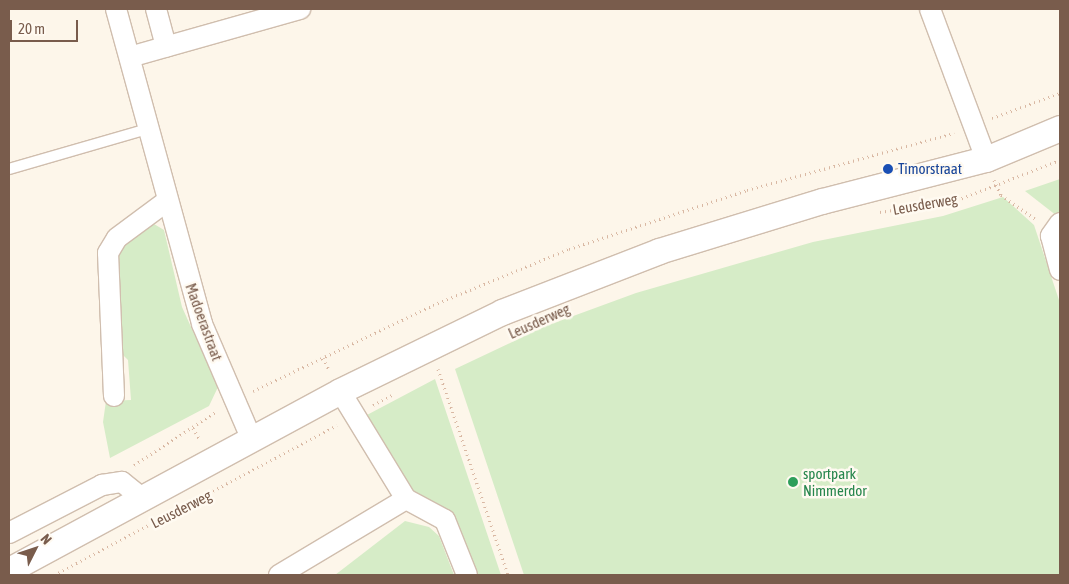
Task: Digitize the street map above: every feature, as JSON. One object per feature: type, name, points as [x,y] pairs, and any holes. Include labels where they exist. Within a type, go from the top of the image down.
[{"type":"street","name":"Madoerastraat","points":[[116,9],[202,324],[236,399],[251,438]]},
{"type":"street","points":[[156,9],[166,47]]},
{"type":"street","points":[[130,57],[300,9]]},
{"type":"street","points":[[930,9],[986,160]]},
{"type":"street","name":"Leusderweg","points":[[9,570],[144,500],[251,438],[340,390],[502,312],[659,251],[822,201],[986,160],[1060,128]]},
{"type":"street","points":[[114,396],[108,253],[118,238],[167,201]]},
{"type":"street","points":[[1056,227],[1052,242],[1060,270]]},
{"type":"street","points":[[340,390],[353,416],[406,499],[445,520],[467,575]]},
{"type":"street","name":"Leusderweg","points":[[9,533],[102,485],[122,482],[144,500]]},
{"type":"street","points":[[279,575],[406,499]]},
{"type":"lane","points":[[9,169],[150,128]]},
{"type":"path","points":[[986,160],[1001,195],[1056,227]]},
{"type":"path","name":"Leusderweg","points":[[872,214],[939,204],[997,186],[1060,160]]},
{"type":"path","points":[[102,485],[236,399],[322,358]]},
{"type":"path","points":[[429,374],[446,365]]},
{"type":"path","points":[[438,369],[508,575]]},
{"type":"path","name":"Leusderweg","points":[[54,575],[396,392]]},
{"type":"green space","points":[[1060,179],[1060,216],[1057,216],[1025,191]]},
{"type":"green space","name":"sportpark Nimmerdor","points":[[1003,197],[1034,225],[1060,303],[1060,575],[524,575],[455,369],[546,326],[636,293],[813,242],[943,216]]},
{"type":"green space","points":[[154,224],[164,230],[182,307],[218,387],[209,406],[110,458],[103,422],[106,401],[131,400],[128,360],[118,350],[118,251],[132,236]]},
{"type":"green space","points":[[435,379],[501,575],[477,575],[455,522],[408,490],[365,416]]},
{"type":"green space","points":[[405,521],[429,527],[439,536],[454,575],[335,575]]},
{"type":"place","name":"Timorstraat","points":[[888,169]]},
{"type":"place","name":"sportpark Nimmerdor","points":[[793,482]]}]
